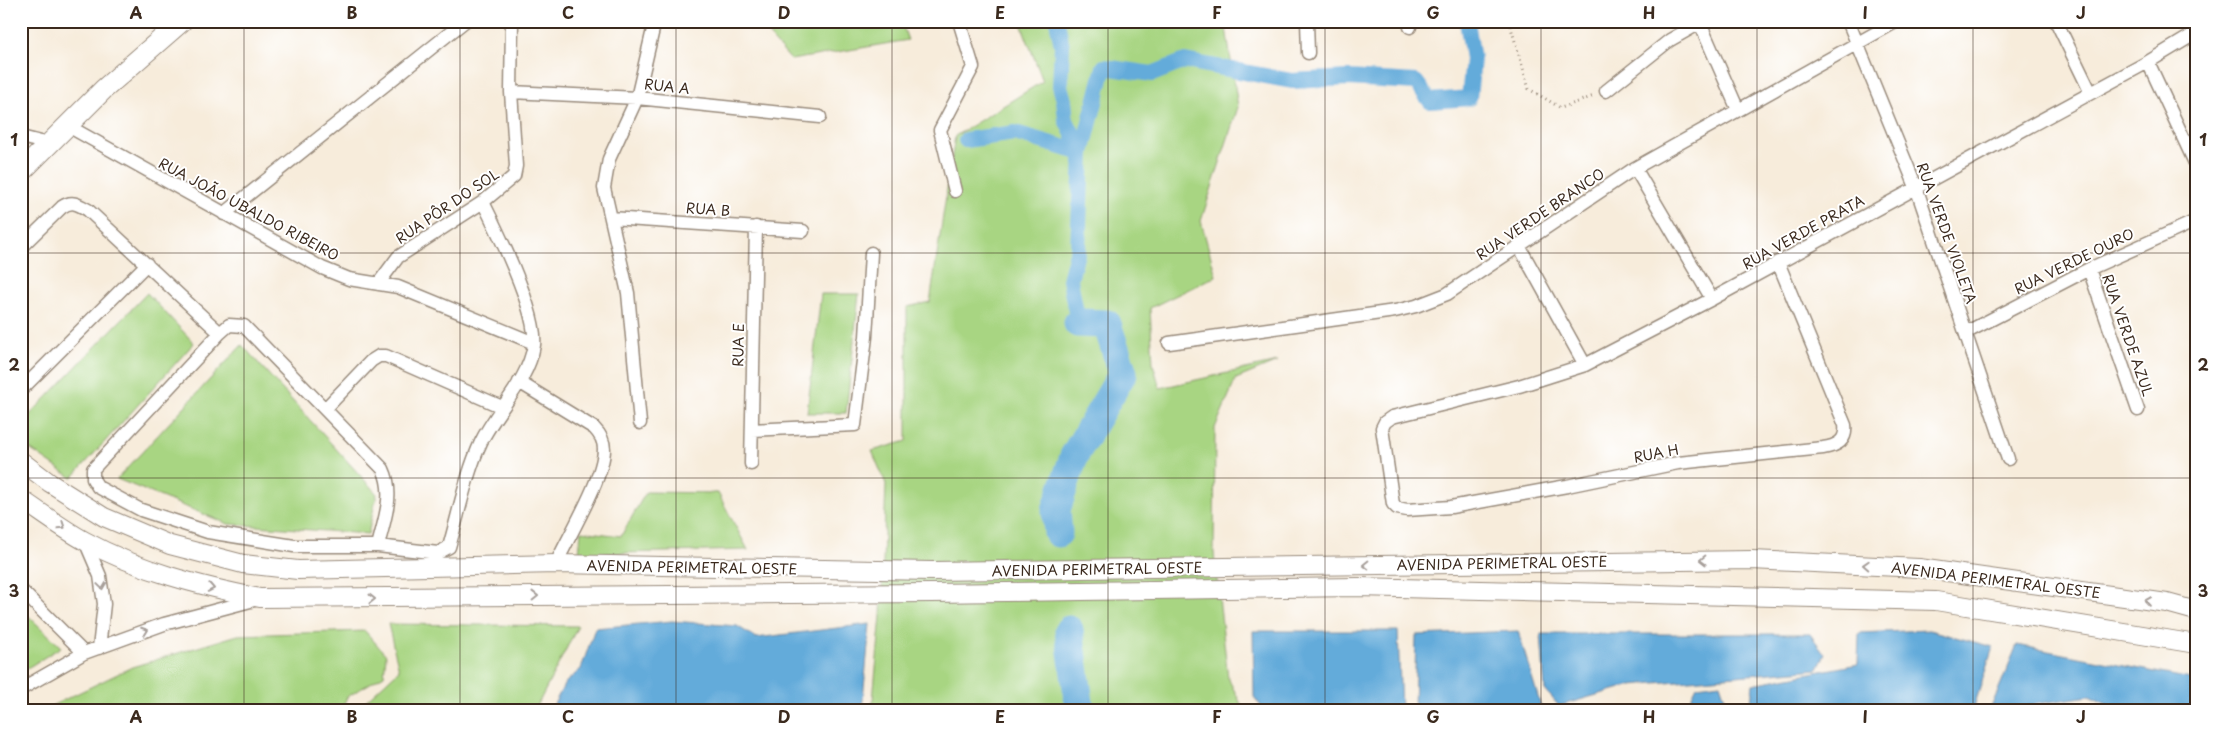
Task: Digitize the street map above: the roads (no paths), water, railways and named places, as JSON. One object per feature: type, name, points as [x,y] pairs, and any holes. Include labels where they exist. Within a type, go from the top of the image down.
[{"type":"main road","points":[[21,172],[111,83],[182,21]]},
{"type":"main road","name":"AVENIDA PERIMETRAL OESTE","points":[[21,461],[50,484],[104,517],[170,545],[243,564],[298,570],[556,564],[932,571],[1752,560],[1919,568],[2167,604],[2196,611]]},
{"type":"main road","name":"AVENIDA PERIMETRAL OESTE","points":[[21,498],[85,541],[134,563],[194,585],[260,598],[433,598],[1366,587],[1936,601],[2196,644]]},
{"type":"street","points":[[224,214],[465,21]]},
{"type":"street","points":[[511,92],[512,21]]},
{"type":"street","points":[[640,423],[628,293],[604,188],[607,168],[637,98],[655,21]]},
{"type":"street","points":[[955,191],[940,130],[973,68],[959,21]]},
{"type":"street","points":[[1307,21],[1308,54]]},
{"type":"street","name":"RUA VERDE VIOLETA","points":[[1848,21],[1916,188],[1967,332],[2008,459]]},
{"type":"street","name":"RUA VERDE BRANCO","points":[[1169,343],[1395,312],[1447,294],[1635,168],[1897,21]]},
{"type":"street","points":[[2056,21],[2091,93]]},
{"type":"street","points":[[1606,92],[1670,40],[1699,22],[1738,110]]},
{"type":"street","name":"RUA VERDE PRATA","points":[[1406,413],[1519,386],[1585,365],[1712,299],[2148,62],[2196,33]]},
{"type":"street","points":[[2148,62],[2196,165]]},
{"type":"street","name":"RUA A","points":[[511,92],[637,98],[820,117]]},
{"type":"street","name":"RUA PÔR DO SOL","points":[[378,284],[398,257],[483,202],[514,176],[516,166],[511,92]]},
{"type":"street","name":"RUA JOÃO UBALDO RIBEIRO","points":[[68,126],[322,268],[349,278],[398,287],[534,344]]},
{"type":"street","points":[[21,137],[50,144]]},
{"type":"street","points":[[1635,168],[1712,299]]},
{"type":"street","points":[[21,247],[69,202],[77,203],[88,210],[220,333]]},
{"type":"street","points":[[378,546],[390,495],[389,482],[383,469],[244,326],[229,325],[220,333],[93,469],[93,478],[98,487],[142,510],[208,532],[294,546],[378,546],[438,553],[449,547],[477,450],[519,382],[534,344],[529,315],[521,289],[502,241],[483,202]]},
{"type":"street","name":"RUA B","points":[[611,218],[802,231]]},
{"type":"street","name":"RUA VERDE OURO","points":[[1967,332],[2089,269],[2196,220]]},
{"type":"street","name":"RUA E","points":[[751,464],[756,227]]},
{"type":"street","points":[[1519,246],[1585,365]]},
{"type":"street","points":[[752,430],[855,425],[866,337],[870,253]]},
{"type":"street","name":"RUA H","points":[[1406,413],[1388,420],[1382,428],[1392,500],[1397,508],[1407,510],[1461,505],[1678,463],[1834,446],[1844,438],[1845,425],[1778,262]]},
{"type":"street","points":[[21,390],[147,264]]},
{"type":"street","name":"RUA VERDE AZUL","points":[[2089,269],[2138,410]]},
{"type":"street","points":[[325,409],[371,361],[379,356],[386,356],[502,407]]},
{"type":"street","points":[[519,382],[594,428],[601,436],[604,447],[592,490],[556,564]]},
{"type":"street","points":[[85,541],[100,576],[104,604],[99,648]]},
{"type":"street","points":[[21,590],[84,653]]},
{"type":"street","points":[[21,689],[84,653],[164,624],[260,598]]},
{"type":"lane","points":[[21,117],[21,129]]},
{"type":"water","points":[[672,621],[737,626],[756,638],[870,624],[862,710],[551,710],[565,683],[581,669],[595,628]]},
{"type":"water","points":[[1929,630],[1993,647],[1973,710],[1750,710],[1753,684],[1858,664],[1859,633]]},
{"type":"water","points":[[1253,631],[1398,631],[1401,710],[1264,710],[1254,697]]},
{"type":"water","points":[[1518,631],[1542,710],[1414,709],[1416,635]]},
{"type":"water","points":[[1541,634],[1810,634],[1825,654],[1818,669],[1631,685],[1559,706],[1545,690]]},
{"type":"water","points":[[2017,645],[2196,680],[2196,710],[2120,710],[2089,696],[2029,705],[2025,710],[1990,710]]},
{"type":"water","points":[[1720,683],[1729,710],[1685,710],[1697,686]]},
{"type":"waterway","points":[[1057,21],[1062,46],[1060,86],[1064,100],[1066,120],[1082,153]]},
{"type":"waterway","points":[[1078,323],[1070,280],[1078,249],[1082,153],[1104,67],[1152,74],[1185,61],[1292,81],[1348,78],[1416,82],[1430,101],[1469,98],[1473,59],[1467,21]]},
{"type":"waterway","points":[[966,140],[1015,133],[1082,153]]},
{"type":"waterway","points":[[1058,533],[1056,510],[1074,456],[1123,373],[1107,324],[1078,323]]},
{"type":"waterway","points":[[1069,630],[1080,710]]}]
